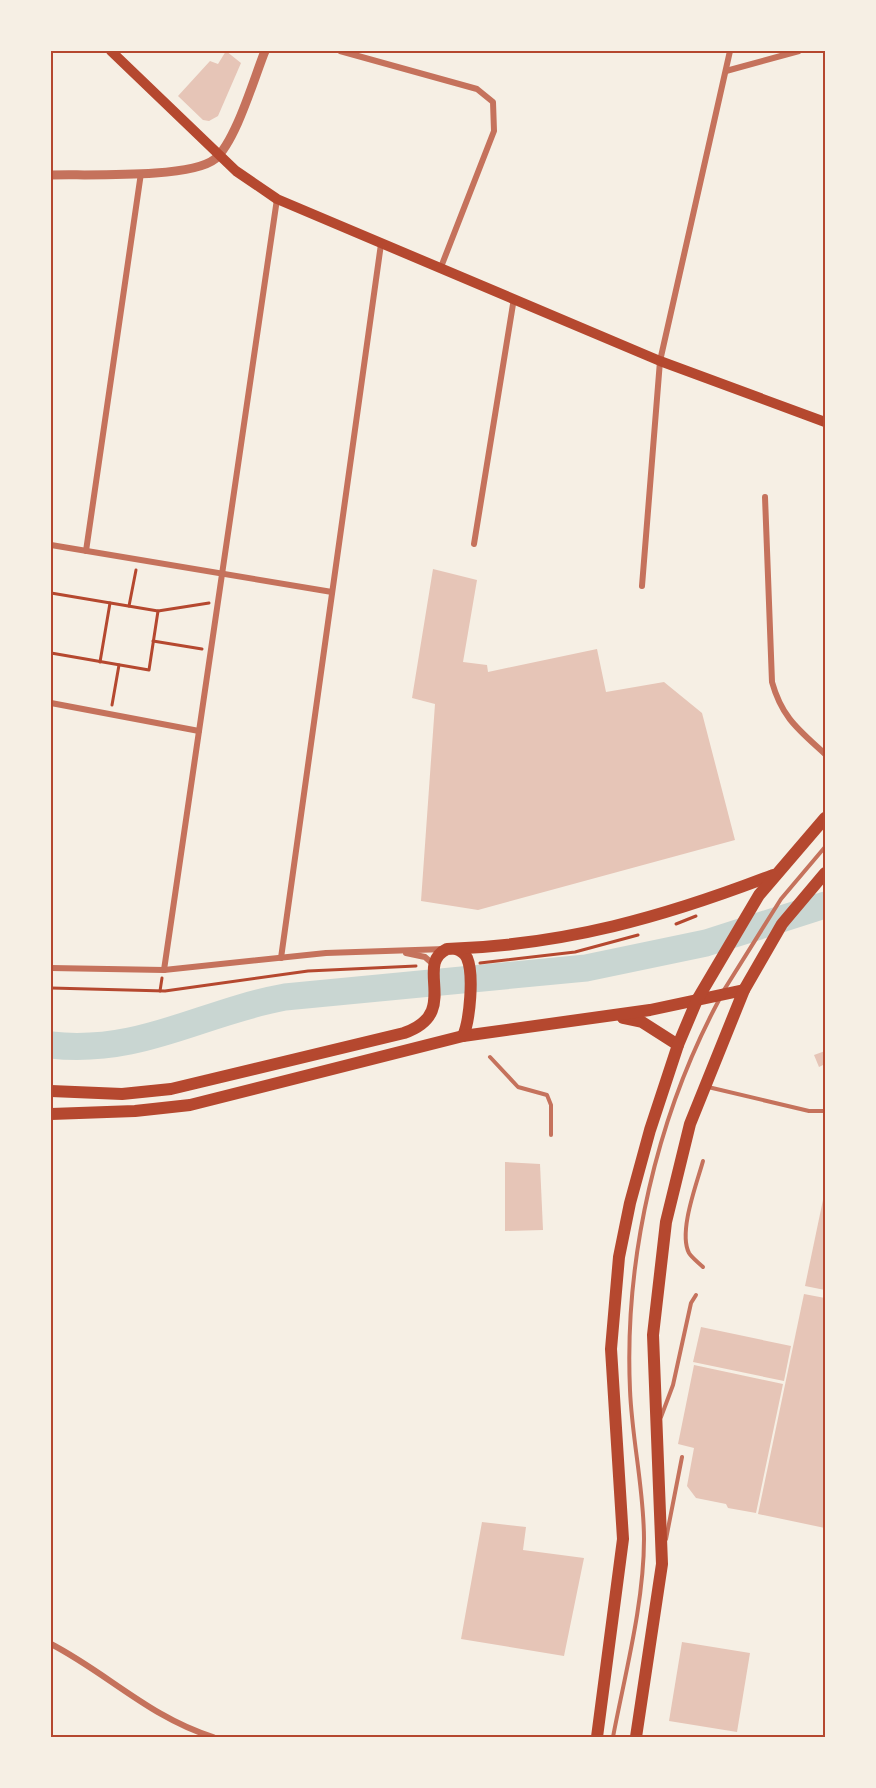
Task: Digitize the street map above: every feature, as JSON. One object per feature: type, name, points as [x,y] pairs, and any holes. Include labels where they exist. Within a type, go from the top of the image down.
[{"type":"main road","points":[[111,51],[252,184],[277,200],[514,297],[660,361],[825,422]]},
{"type":"main road","points":[[597,1737],[623,1539],[611,1349],[619,1257],[639,1168],[678,1045],[697,1000],[744,918],[774,874],[825,818]]},
{"type":"main road","points":[[636,1737],[662,1564],[653,1335],[661,1253],[690,1124],[744,990],[798,903],[825,873]]},
{"type":"main road","points":[[51,1091],[122,1094],[198,1084],[268,1064],[404,1033],[426,1021],[433,1010],[434,969],[438,955],[452,949],[538,941],[609,930],[693,906],[774,874]]},
{"type":"main road","points":[[452,949],[464,954],[469,967],[468,1024],[464,1036]]},
{"type":"main road","points":[[51,1114],[135,1111],[190,1105],[464,1036],[613,1016],[744,990]]},
{"type":"main road","points":[[613,1016],[642,1022],[678,1045]]},
{"type":"street","points":[[51,175],[141,173],[196,167],[210,162],[219,154],[231,135],[266,51]]},
{"type":"street","points":[[340,51],[477,89],[494,102],[494,131],[441,267]]},
{"type":"street","points":[[642,586],[660,361],[730,51]]},
{"type":"street","points":[[726,71],[799,51]]},
{"type":"street","points":[[87,551],[141,173]]},
{"type":"street","points":[[164,970],[277,200]]},
{"type":"street","points":[[281,958],[381,244]]},
{"type":"street","points":[[474,544],[514,297]]},
{"type":"street","points":[[765,497],[772,682],[778,704],[787,720],[825,754]]},
{"type":"street","points":[[51,545],[332,592]]},
{"type":"street","points":[[51,703],[199,731]]},
{"type":"street","points":[[51,968],[164,970],[281,958],[391,950],[452,949]]},
{"type":"street","points":[[391,950],[423,956],[434,969]]},
{"type":"street","points":[[51,1644],[139,1703],[191,1730],[213,1737]]},
{"type":"lane","points":[[613,1737],[643,1566],[643,1519],[630,1390],[631,1298],[645,1203],[667,1127],[696,1046],[722,994],[781,898],[825,847]]},
{"type":"lane","points":[[490,1057],[518,1087],[547,1095],[550,1105],[551,1135]]},
{"type":"lane","points":[[705,1086],[810,1111],[825,1111]]},
{"type":"lane","points":[[703,1161],[689,1206],[686,1240],[689,1253],[703,1267]]},
{"type":"lane","points":[[656,1432],[673,1385],[691,1303],[696,1295]]},
{"type":"lane","points":[[662,1564],[682,1456]]},
{"type":"path","points":[[129,606],[137,559]]},
{"type":"path","points":[[51,593],[158,611],[218,601]]},
{"type":"path","points":[[100,662],[110,603]]},
{"type":"path","points":[[51,653],[148,670],[158,611]]},
{"type":"path","points":[[153,641],[210,650]]},
{"type":"path","points":[[110,714],[119,665]]},
{"type":"path","points":[[674,925],[697,918],[693,906]]},
{"type":"path","points":[[469,967],[575,952],[644,933]]},
{"type":"path","points":[[51,988],[165,991],[308,970],[434,969]]},
{"type":"building","points":[[226,51],[241,63],[218,116],[209,121],[203,120],[178,96],[210,61],[218,64]]},
{"type":"building","points":[[433,569],[477,580],[463,662],[487,665],[488,672],[597,649],[606,692],[664,682],[702,713],[735,840],[478,910],[421,901],[435,704],[412,698]]},
{"type":"building","points":[[825,1051],[825,1064],[819,1067],[814,1055]]},
{"type":"building","points":[[505,1162],[540,1164],[543,1230],[505,1231]]},
{"type":"building","points":[[825,1195],[825,1290],[805,1286]]},
{"type":"building","points":[[804,1294],[825,1298],[825,1528],[758,1514]]},
{"type":"building","points":[[701,1327],[791,1346],[784,1381],[693,1362]]},
{"type":"building","points":[[694,1365],[783,1384],[756,1513],[728,1508],[726,1504],[696,1498],[687,1486],[694,1448],[678,1444]]},
{"type":"building","points":[[482,1522],[526,1527],[523,1550],[584,1558],[564,1656],[461,1639]]},
{"type":"building","points":[[682,1642],[750,1653],[737,1732],[669,1721]]},
{"type":"waterway","points":[[51,1045],[113,1044],[142,1038],[226,1012],[285,997],[586,968],[706,943],[825,905]]}]
